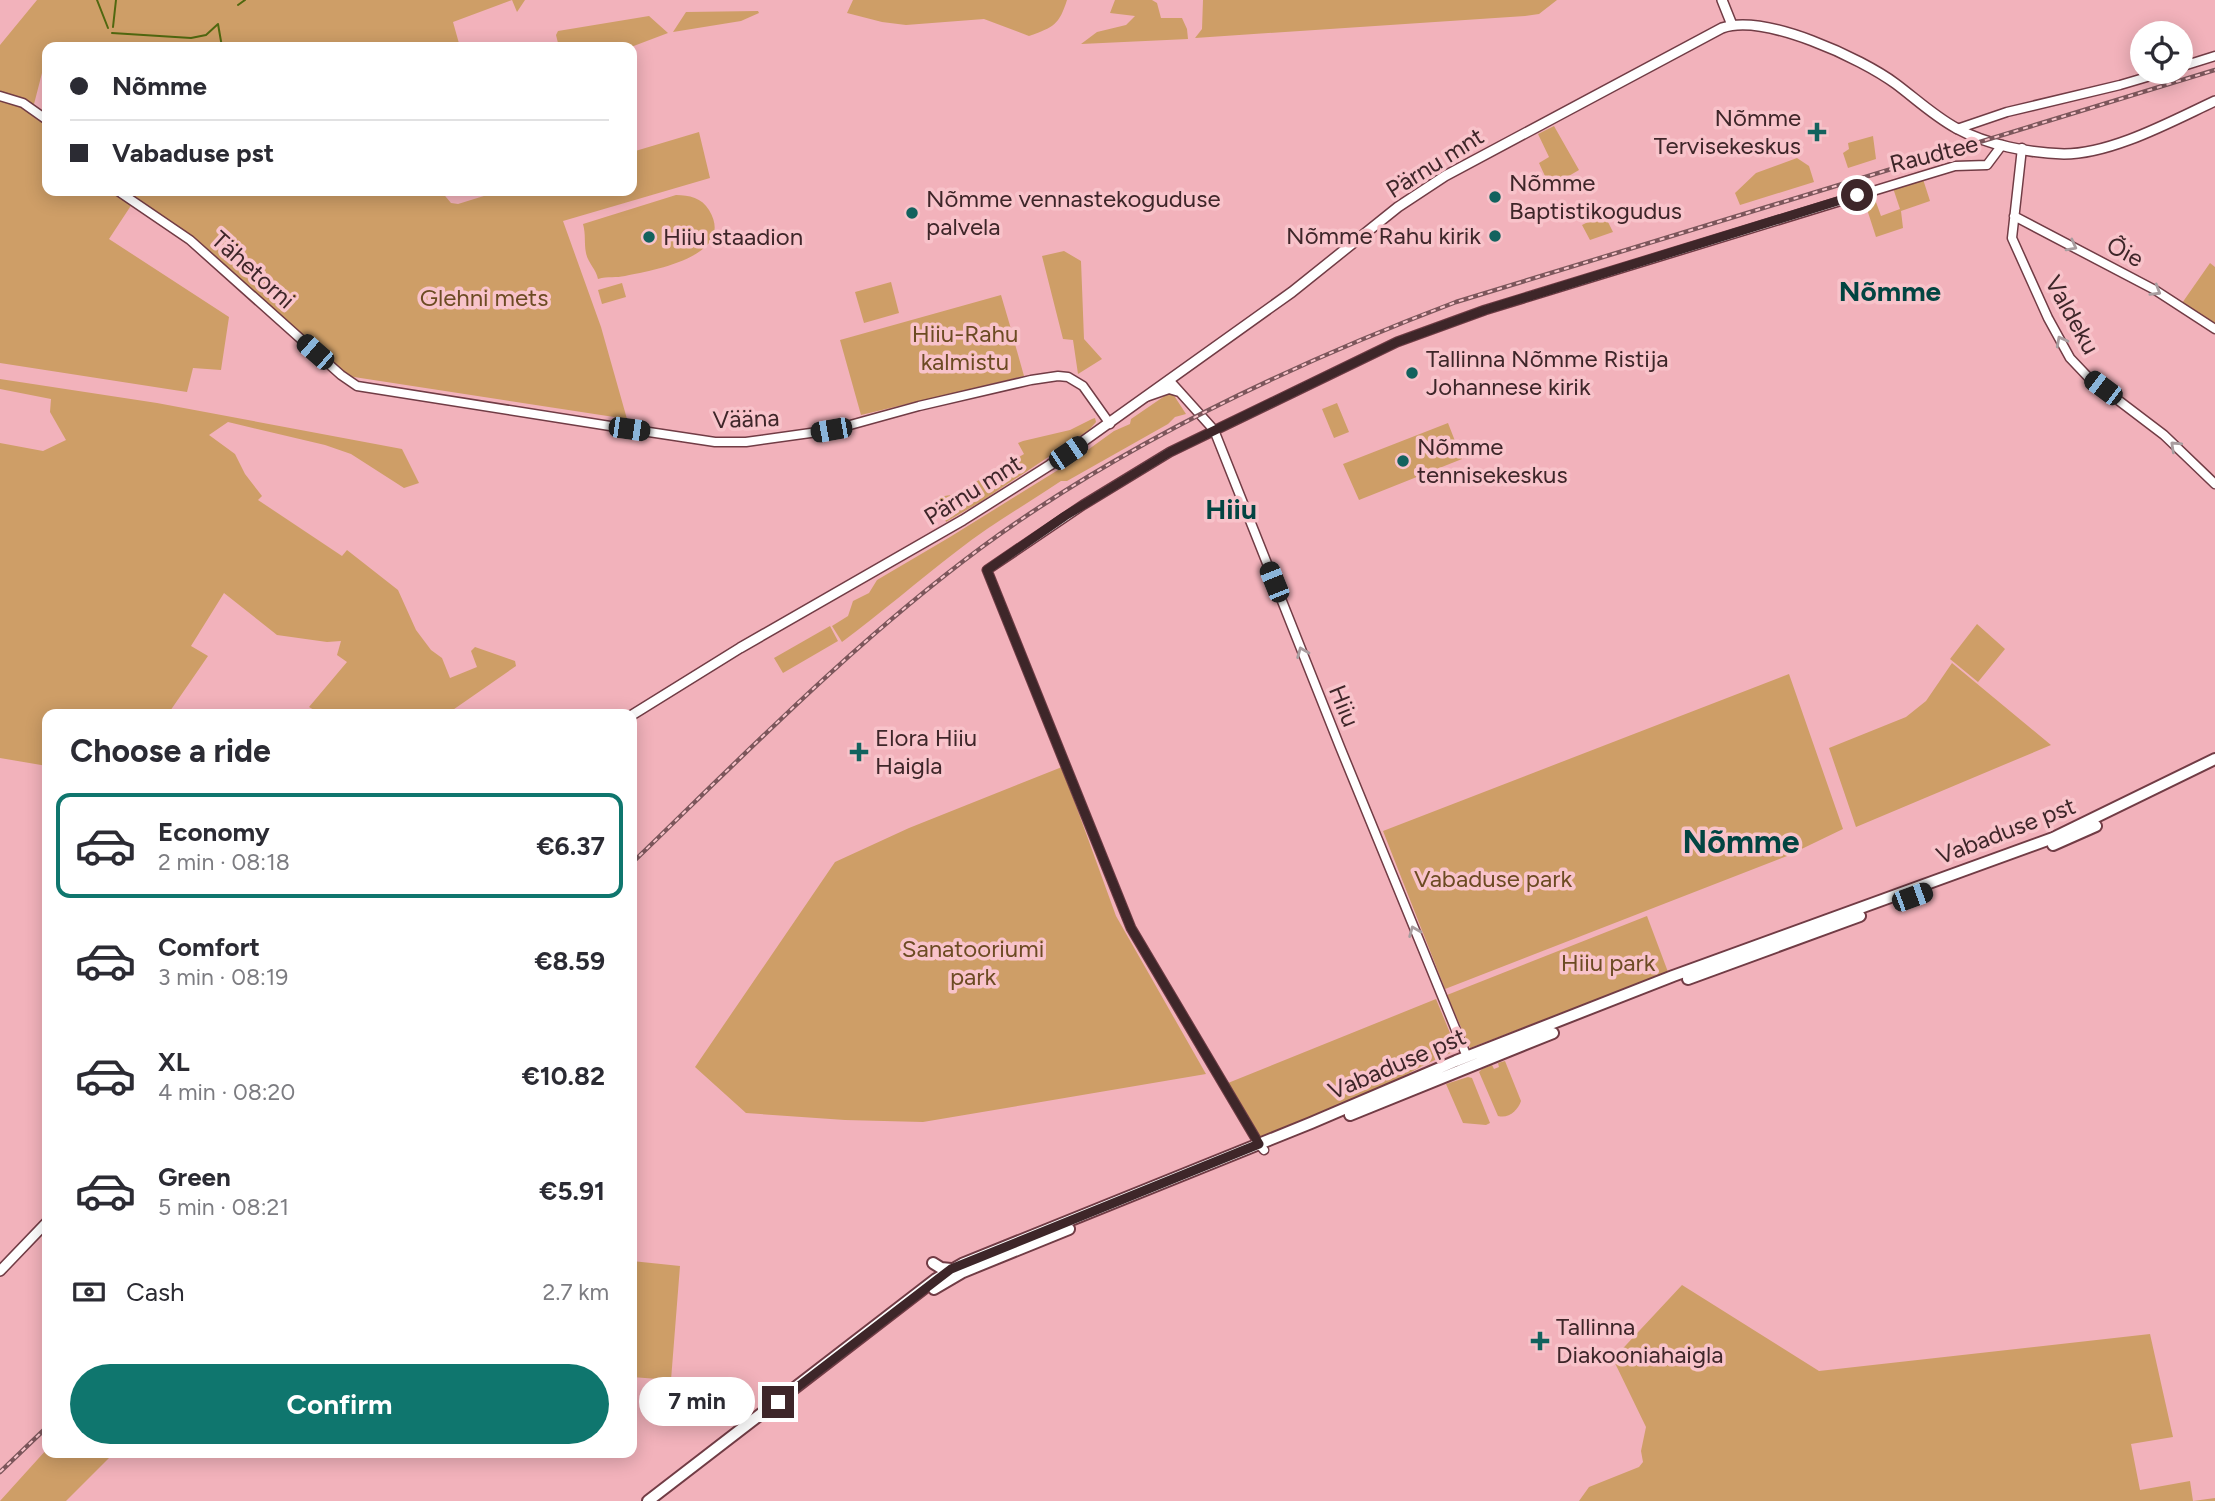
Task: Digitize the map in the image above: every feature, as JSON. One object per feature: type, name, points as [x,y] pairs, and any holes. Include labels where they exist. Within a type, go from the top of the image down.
[{"type":"highway","name":"Vabaduse pst","points":[[657,1501],[931,1291],[955,1276],[1467,1057],[1685,972],[2053,838],[2215,759]]},
{"type":"highway","name":"Vabaduse pst","points":[[648,1501],[951,1269],[1675,983],[2075,836],[2215,767]]},
{"type":"highway","points":[[933,1263],[941,1268],[951,1269]]},
{"type":"main road","points":[[1722,0],[1732,25],[1782,31],[1841,53],[1882,75],[1957,129],[2002,145],[2065,154],[2085,151],[2132,137],[2215,101]]},
{"type":"main road","name":"Pärnu mnt","points":[[637,712],[739,649],[963,520],[1110,424],[1292,292],[1405,203],[1445,176],[1732,25]]},
{"type":"main road","points":[[0,1271],[42,1227]]},
{"type":"street","points":[[2193,63],[2215,56]]},
{"type":"street","name":"Raudtee","points":[[1957,129],[2007,112],[2130,82]]},
{"type":"street","points":[[0,96],[23,103],[42,116]]},
{"type":"street","name":"Raudtee","points":[[1261,1147],[1131,928],[987,570],[1048,528],[1170,452],[1397,342],[1485,310],[1955,166],[1983,166],[1991,162],[2002,145]]},
{"type":"street","name":"Valdeku","points":[[2022,148],[2012,238],[2048,318],[2076,366],[2164,435],[2215,484]]},
{"type":"street","name":"Tähetorni","points":[[125,196],[190,240],[341,375],[357,386]]},
{"type":"street","name":"Õie","points":[[2014,216],[2155,290],[2215,329]]},
{"type":"street","name":"Vääna","points":[[357,386],[715,442],[738,442],[832,430],[919,406],[1058,376],[1068,377],[1083,386],[1110,424]]},
{"type":"street","name":"Hiiu","points":[[1169,380],[1214,430],[1467,1057]]},
{"type":"street","points":[[1146,397],[1169,389],[1179,392]]},
{"type":"green space","name":"Glehni mets","points":[[37,0],[512,0],[453,22],[459,42],[42,42],[42,73],[33,108],[42,116],[42,196],[445,196],[451,203],[458,204],[484,196],[637,196],[637,151],[699,132],[710,178],[563,221],[601,327],[627,419],[341,375],[190,240],[134,201],[109,239],[229,317],[221,370],[193,368],[187,392],[0,363],[0,45]]},
{"type":"green space","points":[[512,0],[525,0],[517,12]]},
{"type":"green space","points":[[853,0],[1067,0],[1054,24],[1029,36],[984,19],[906,25],[882,22],[847,13]]},
{"type":"green space","points":[[1115,0],[1152,0],[1157,3],[1161,18],[1182,18],[1188,39],[1081,44],[1097,32],[1126,25],[1135,16],[1110,13]]},
{"type":"green space","points":[[1203,0],[1557,0],[1539,14],[1525,16],[1195,38],[1202,29]]},
{"type":"green space","points":[[686,12],[759,13],[741,21],[673,32]]},
{"type":"green space","points":[[649,16],[668,33],[637,45],[637,42],[558,42],[558,31]]},
{"type":"green space","points":[[1554,126],[1579,170],[1550,187],[1539,163],[1549,157],[1538,134]]},
{"type":"green space","points":[[1873,136],[1876,159],[1848,168],[1843,153],[1849,149],[1848,143]]},
{"type":"green space","points":[[1797,158],[1809,166],[1814,182],[1740,205],[1735,193],[1756,173]]},
{"type":"green space","points":[[1922,176],[1930,201],[1901,211],[1903,228],[1876,237],[1862,194],[1872,191],[1881,216],[1900,209],[1892,185]]},
{"type":"green space","name":"Hiiu staadion","points":[[676,195],[695,198],[709,210],[715,226],[712,239],[702,250],[672,265],[622,277],[598,279],[586,253],[583,224]]},
{"type":"green space","points":[[1604,214],[1613,232],[1590,240],[1582,225]]},
{"type":"green space","points":[[1064,251],[1081,261],[1084,339],[1102,359],[1078,374],[1073,340],[1063,339],[1042,256]]},
{"type":"green space","points":[[2210,263],[2215,267],[2215,329],[2180,306]]},
{"type":"green space","points":[[891,282],[899,313],[864,323],[855,292]]},
{"type":"green space","points":[[622,283],[626,297],[602,304],[598,290]]},
{"type":"green space","name":"Hiiu-Rahu kalmistu","points":[[1001,295],[1011,329],[1007,331],[1010,344],[1015,344],[1024,376],[861,415],[840,340]]},
{"type":"green space","points":[[0,379],[157,403],[402,449],[419,483],[404,488],[351,454],[325,445],[228,422],[209,435],[235,454],[245,474],[262,496],[258,500],[342,556],[347,550],[398,590],[416,630],[431,650],[442,658],[450,678],[477,667],[471,651],[475,647],[515,661],[516,666],[454,709],[312,709],[309,707],[347,662],[337,655],[341,641],[327,642],[277,635],[224,593],[191,646],[208,656],[171,709],[42,709],[42,765],[0,758],[0,443],[43,451],[66,440],[50,412],[51,399],[0,389]]},
{"type":"green space","points":[[1169,393],[1173,394],[1186,414],[1175,417],[1168,424],[1067,481],[1061,481],[995,523],[842,642],[832,626],[848,616],[853,601],[869,593],[877,580],[1071,462],[1114,431],[1130,424],[1131,419]]},
{"type":"green space","points":[[1337,403],[1349,432],[1334,438],[1322,409]]},
{"type":"green space","points":[[1095,418],[1096,422],[1089,430],[946,522],[938,497],[951,495],[998,470],[1000,464],[1002,467],[1024,454],[1018,443],[1070,430]]},
{"type":"green space","name":"Nõmme tennisekeskus","points":[[1448,423],[1462,459],[1359,500],[1343,464]]},
{"type":"green space","points":[[1977,624],[2005,649],[1978,682],[1950,659]]},
{"type":"green space","points":[[830,626],[838,641],[783,673],[774,658]]},
{"type":"green space","points":[[1952,663],[2051,745],[1856,827],[1829,748],[1906,717],[1926,701]]},
{"type":"green space","name":"Vabaduse park","points":[[1789,674],[1843,829],[1787,856],[1445,989],[1383,831]]},
{"type":"green space","name":"Sanatooriumi park","points":[[1062,767],[1116,916],[1206,1074],[923,1122],[746,1113],[695,1067],[835,862],[909,828]]},
{"type":"green space","name":"Hiiu park","points":[[1647,916],[1668,972],[1470,1048],[1447,995]]},
{"type":"green space","points":[[1436,999],[1457,1050],[1386,1086],[1260,1137],[1228,1083]]},
{"type":"green space","points":[[1505,1061],[1521,1101],[1518,1108],[1502,1117],[1498,1116],[1479,1072],[1492,1065],[1494,1069],[1499,1067],[1498,1063]]},
{"type":"green space","points":[[1472,1078],[1490,1123],[1486,1125],[1463,1123],[1446,1084]]},
{"type":"green space","points":[[637,1262],[680,1266],[671,1380],[637,1377]]},
{"type":"green space","points":[[1682,1285],[1819,1371],[2150,1334],[2173,1437],[2131,1444],[2140,1490],[2190,1481],[2193,1501],[1579,1501],[1589,1487],[1639,1467],[1643,1462],[1641,1451],[1646,1427],[1613,1359]]},
{"type":"green space","points":[[42,1455],[42,1458],[109,1458],[66,1501],[0,1501]]},
{"type":"green space","points":[[2215,1498],[2215,1501],[2193,1501]]},
{"type":"waterway","points":[[97,0],[108,28]]},
{"type":"waterway","points":[[113,27],[116,0]]},
{"type":"waterway","points":[[238,5],[245,0]]},
{"type":"waterway","points":[[112,33],[191,38],[206,35],[218,24],[221,42]]},
{"type":"railway","points":[[637,858],[802,699],[935,583],[982,547],[1092,474],[1211,409],[1272,379],[1456,302],[2215,70]]},
{"type":"railway","points":[[0,1472],[42,1432]]},
{"type":"place","name":"Nõmme Tervisekeskus","points":[[1817,132]]},
{"type":"place","name":"Nõmme Baptistikogudus","points":[[1495,197]]},
{"type":"place","name":"Nõmme vennastekoguduse palvela","points":[[912,213]]},
{"type":"place","name":"Nõmme Rahu kirik","points":[[1495,236]]},
{"type":"place","name":"Hiiu staadion","points":[[649,237]]},
{"type":"place","name":"Tallinna Nõmme Ristija Johannese kirik","points":[[1412,373]]},
{"type":"place","name":"Nõmme tennisekeskus","points":[[1403,461]]},
{"type":"place","name":"Elora Hiiu Haigla","points":[[859,752]]},
{"type":"place","name":"Tallinna Diakooniahaigla","points":[[1540,1341]]},
{"type":"district","name":"Nõmme","points":[[1890,291]]},
{"type":"district","name":"Hiiu","points":[[1231,509]]},
{"type":"district","name":"Nõmme","points":[[1741,842]]},
{"type":"route","points":[[778,1402],[951,1269],[1259,1144],[1131,928],[987,570],[1065,516],[1170,452],[1397,342],[1485,310],[1857,195]]}]
